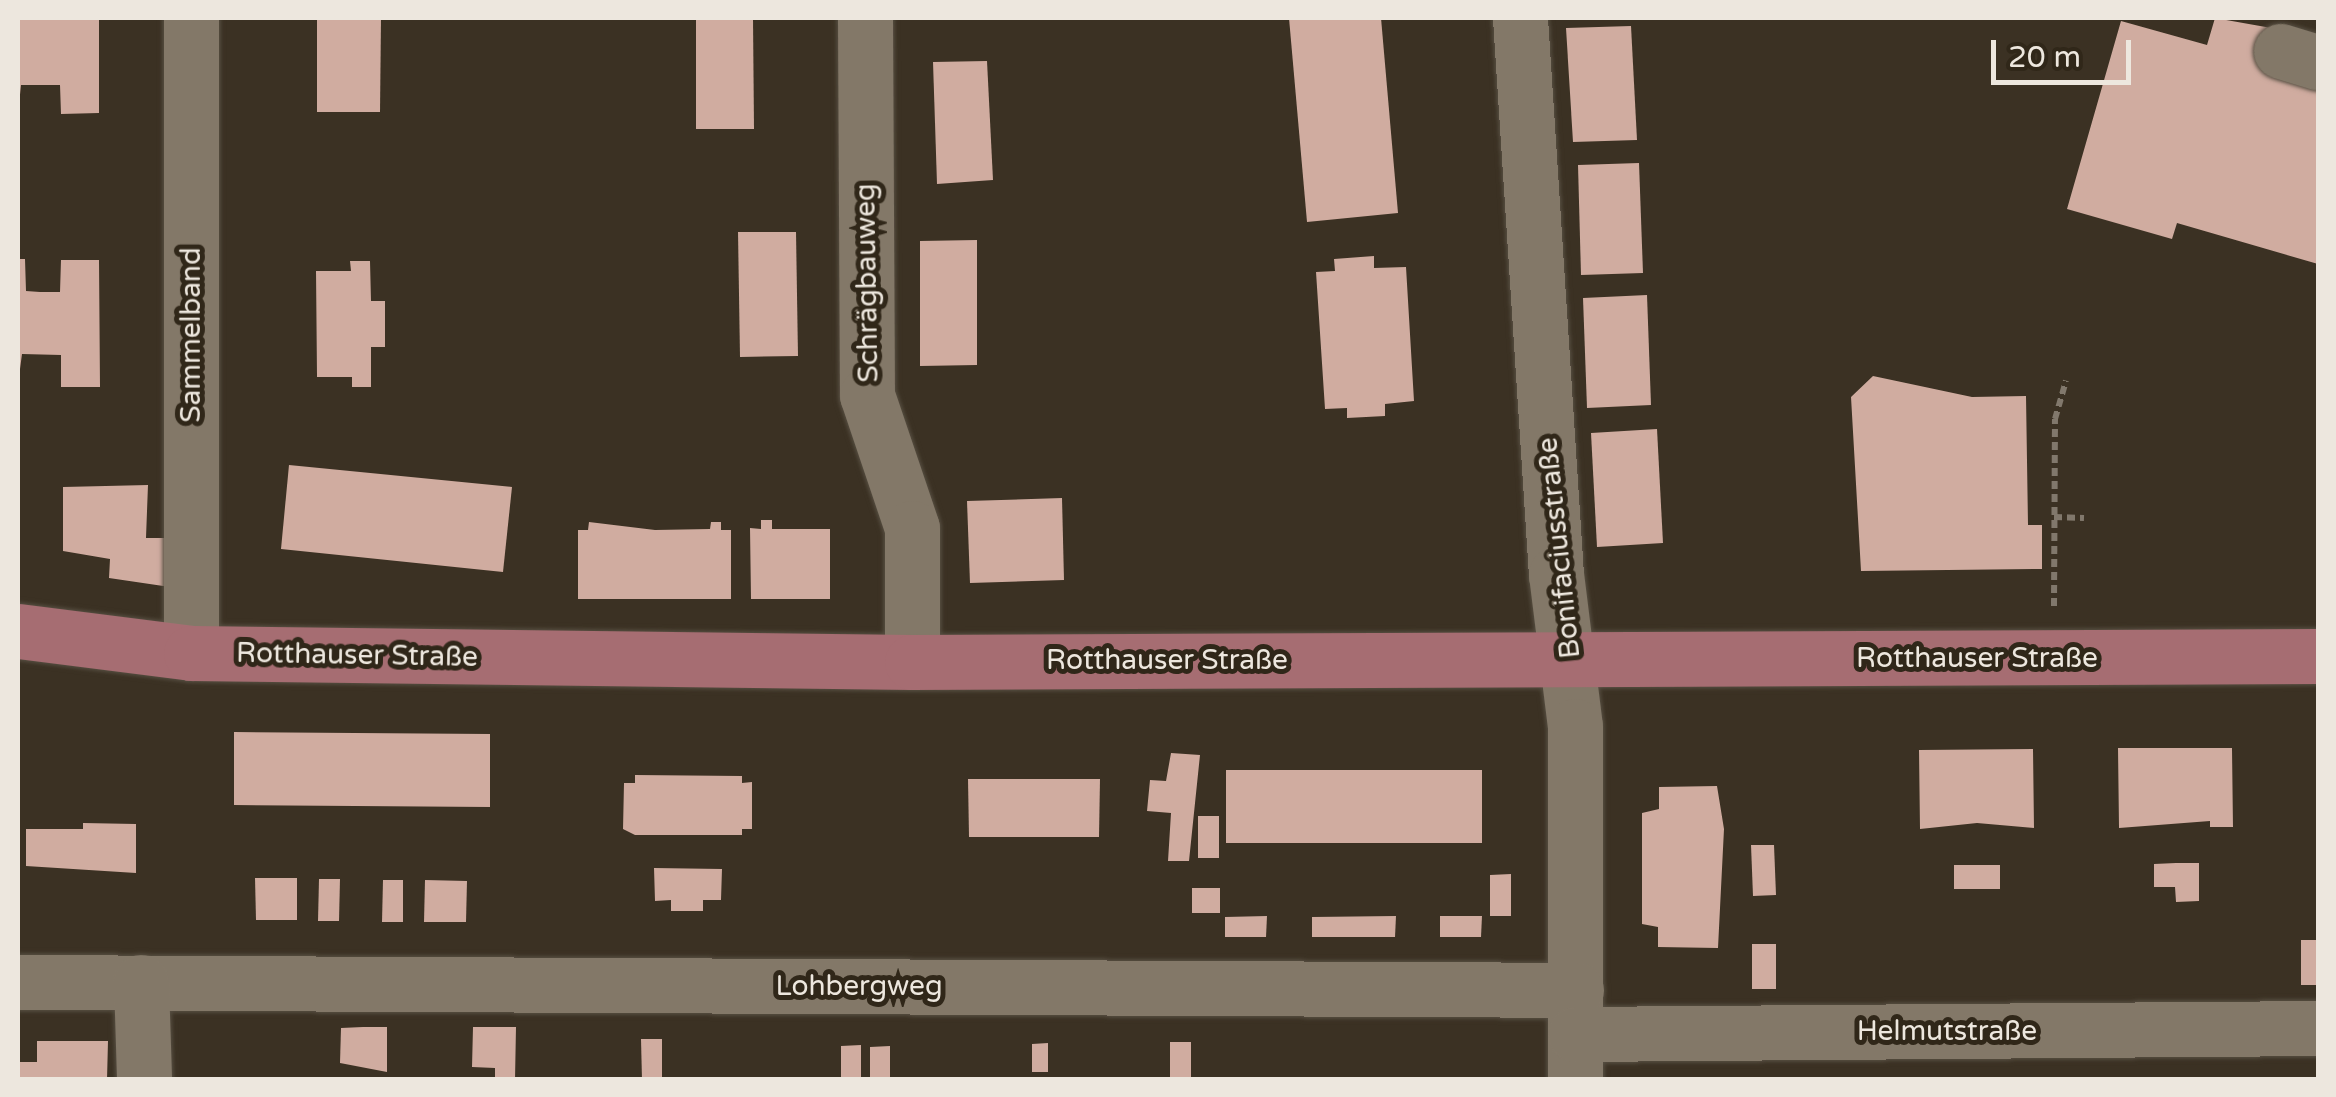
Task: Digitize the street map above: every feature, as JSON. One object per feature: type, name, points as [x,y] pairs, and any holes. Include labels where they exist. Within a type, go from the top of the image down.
[{"type":"main road","name":"Rotthauser Straße","points":[[18,631],[191,653],[912,662],[1571,663],[2318,656]]},
{"type":"street","name":"Sammelband","points":[[191,18],[191,653]]},
{"type":"street","name":"Schrägbauweg","points":[[865,18],[867,395],[912,528],[912,662]]},
{"type":"street","name":"Bonifaciusstraße","points":[[1520,18],[1556,574],[1571,663],[1575,1035]]},
{"type":"street","name":"Lohbergweg","points":[[18,982],[141,982],[1575,1035]]},
{"type":"street","points":[[141,982],[144,1080]]},
{"type":"street","name":"Helmutstraße","points":[[1575,1035],[2318,1028]]},
{"type":"path","points":[[2054,568],[2055,418],[2066,380]]},
{"type":"path","points":[[2054,517],[2084,518]]},
{"type":"building","points":[[18,18],[99,18],[99,113],[61,114],[60,85],[21,85],[18,114]]},
{"type":"building","points":[[317,18],[381,18],[380,112],[317,112]]},
{"type":"building","points":[[696,18],[753,18],[754,129],[696,129]]},
{"type":"building","points":[[1289,18],[1381,18],[1398,213],[1307,222]]},
{"type":"building","points":[[2215,18],[2277,29],[2318,75],[2318,264],[2177,223],[2172,239],[2067,209],[2121,21],[2207,45]]},
{"type":"building","points":[[1631,26],[1637,140],[1573,142],[1566,28]]},
{"type":"building","points":[[987,61],[993,180],[937,184],[933,62]]},
{"type":"building","points":[[1639,163],[1643,273],[1581,275],[1578,165]]},
{"type":"building","points":[[738,232],[796,232],[798,356],[740,357]]},
{"type":"building","points":[[977,240],[977,365],[920,366],[920,241]]},
{"type":"building","points":[[1374,256],[1374,268],[1406,267],[1414,401],[1385,404],[1385,416],[1347,418],[1347,408],[1325,409],[1316,272],[1335,271],[1334,259]]},
{"type":"building","points":[[18,259],[25,259],[26,291],[40,292],[60,292],[61,260],[99,260],[100,387],[61,387],[61,355],[22,354],[18,384]]},
{"type":"building","points":[[350,261],[370,261],[371,301],[385,301],[385,347],[371,347],[371,387],[352,387],[352,377],[317,377],[316,271],[351,271]]},
{"type":"building","points":[[1647,295],[1651,405],[1587,408],[1583,298]]},
{"type":"building","points":[[1873,376],[1972,397],[2026,396],[2028,525],[2042,525],[2042,569],[1861,571],[1851,397]]},
{"type":"building","points":[[1657,429],[1663,543],[1597,547],[1591,433]]},
{"type":"building","points":[[289,465],[512,487],[503,572],[281,549]]},
{"type":"building","points":[[148,485],[146,538],[169,538],[170,587],[109,578],[110,559],[63,551],[63,487]]},
{"type":"building","points":[[1062,498],[1064,580],[970,583],[967,501]]},
{"type":"building","points":[[761,520],[772,520],[772,529],[830,529],[830,599],[751,599],[750,528],[761,529]]},
{"type":"building","points":[[589,522],[655,530],[710,529],[711,522],[721,522],[721,530],[731,530],[731,599],[578,599],[578,530],[588,530]]},
{"type":"building","points":[[234,732],[490,734],[490,807],[234,805]]},
{"type":"building","points":[[2118,748],[2232,748],[2233,827],[2210,827],[2210,821],[2119,828]]},
{"type":"building","points":[[2033,749],[2034,828],[1977,823],[1920,829],[1919,750]]},
{"type":"building","points":[[1171,753],[1200,755],[1189,861],[1168,861],[1171,813],[1147,811],[1150,780],[1166,781]]},
{"type":"building","points":[[1226,770],[1482,770],[1482,843],[1226,843]]},
{"type":"building","points":[[635,775],[742,776],[742,783],[752,782],[752,829],[742,829],[742,835],[635,835],[623,829],[624,783],[635,783]]},
{"type":"building","points":[[968,779],[1100,779],[1099,837],[969,837]]},
{"type":"building","points":[[1717,786],[1724,829],[1718,948],[1658,947],[1658,927],[1642,924],[1642,813],[1659,809],[1659,787]]},
{"type":"building","points":[[1198,816],[1219,816],[1219,858],[1198,858]]},
{"type":"building","points":[[83,823],[136,824],[136,873],[26,866],[26,829],[83,829]]},
{"type":"building","points":[[1751,845],[1774,845],[1776,895],[1753,896]]},
{"type":"building","points":[[2199,863],[2199,901],[2176,902],[2175,887],[2154,887],[2154,864]]},
{"type":"building","points":[[1954,865],[2000,865],[2000,889],[1954,889]]},
{"type":"building","points":[[654,868],[722,869],[721,900],[703,900],[703,911],[671,911],[671,900],[655,901]]},
{"type":"building","points":[[1511,874],[1511,916],[1490,916],[1490,875]]},
{"type":"building","points":[[255,878],[297,878],[297,920],[256,920]]},
{"type":"building","points":[[319,879],[340,879],[339,921],[318,921]]},
{"type":"building","points":[[383,880],[403,880],[403,922],[382,922]]},
{"type":"building","points":[[425,880],[467,881],[466,922],[424,922]]},
{"type":"building","points":[[1192,888],[1220,888],[1220,913],[1192,913]]},
{"type":"building","points":[[1267,916],[1266,937],[1225,937],[1225,917]]},
{"type":"building","points":[[1396,916],[1395,937],[1312,937],[1312,917]]},
{"type":"building","points":[[1440,916],[1482,916],[1481,937],[1440,937]]},
{"type":"building","points":[[2301,940],[2318,940],[2318,985],[2301,985]]},
{"type":"building","points":[[1752,944],[1776,944],[1776,989],[1752,989]]},
{"type":"building","points":[[387,1027],[387,1072],[340,1063],[341,1028]]},
{"type":"building","points":[[473,1027],[516,1027],[515,1080],[495,1080],[495,1068],[472,1067]]},
{"type":"building","points":[[641,1039],[662,1039],[662,1080],[642,1080]]},
{"type":"building","points":[[37,1041],[108,1041],[107,1080],[18,1080],[18,1062],[37,1062]]},
{"type":"building","points":[[1170,1042],[1191,1042],[1191,1080],[1170,1080]]},
{"type":"building","points":[[1048,1043],[1048,1072],[1032,1072],[1032,1044]]},
{"type":"building","points":[[861,1045],[861,1080],[841,1080],[841,1046]]},
{"type":"building","points":[[890,1046],[890,1080],[870,1080],[870,1047]]}]
